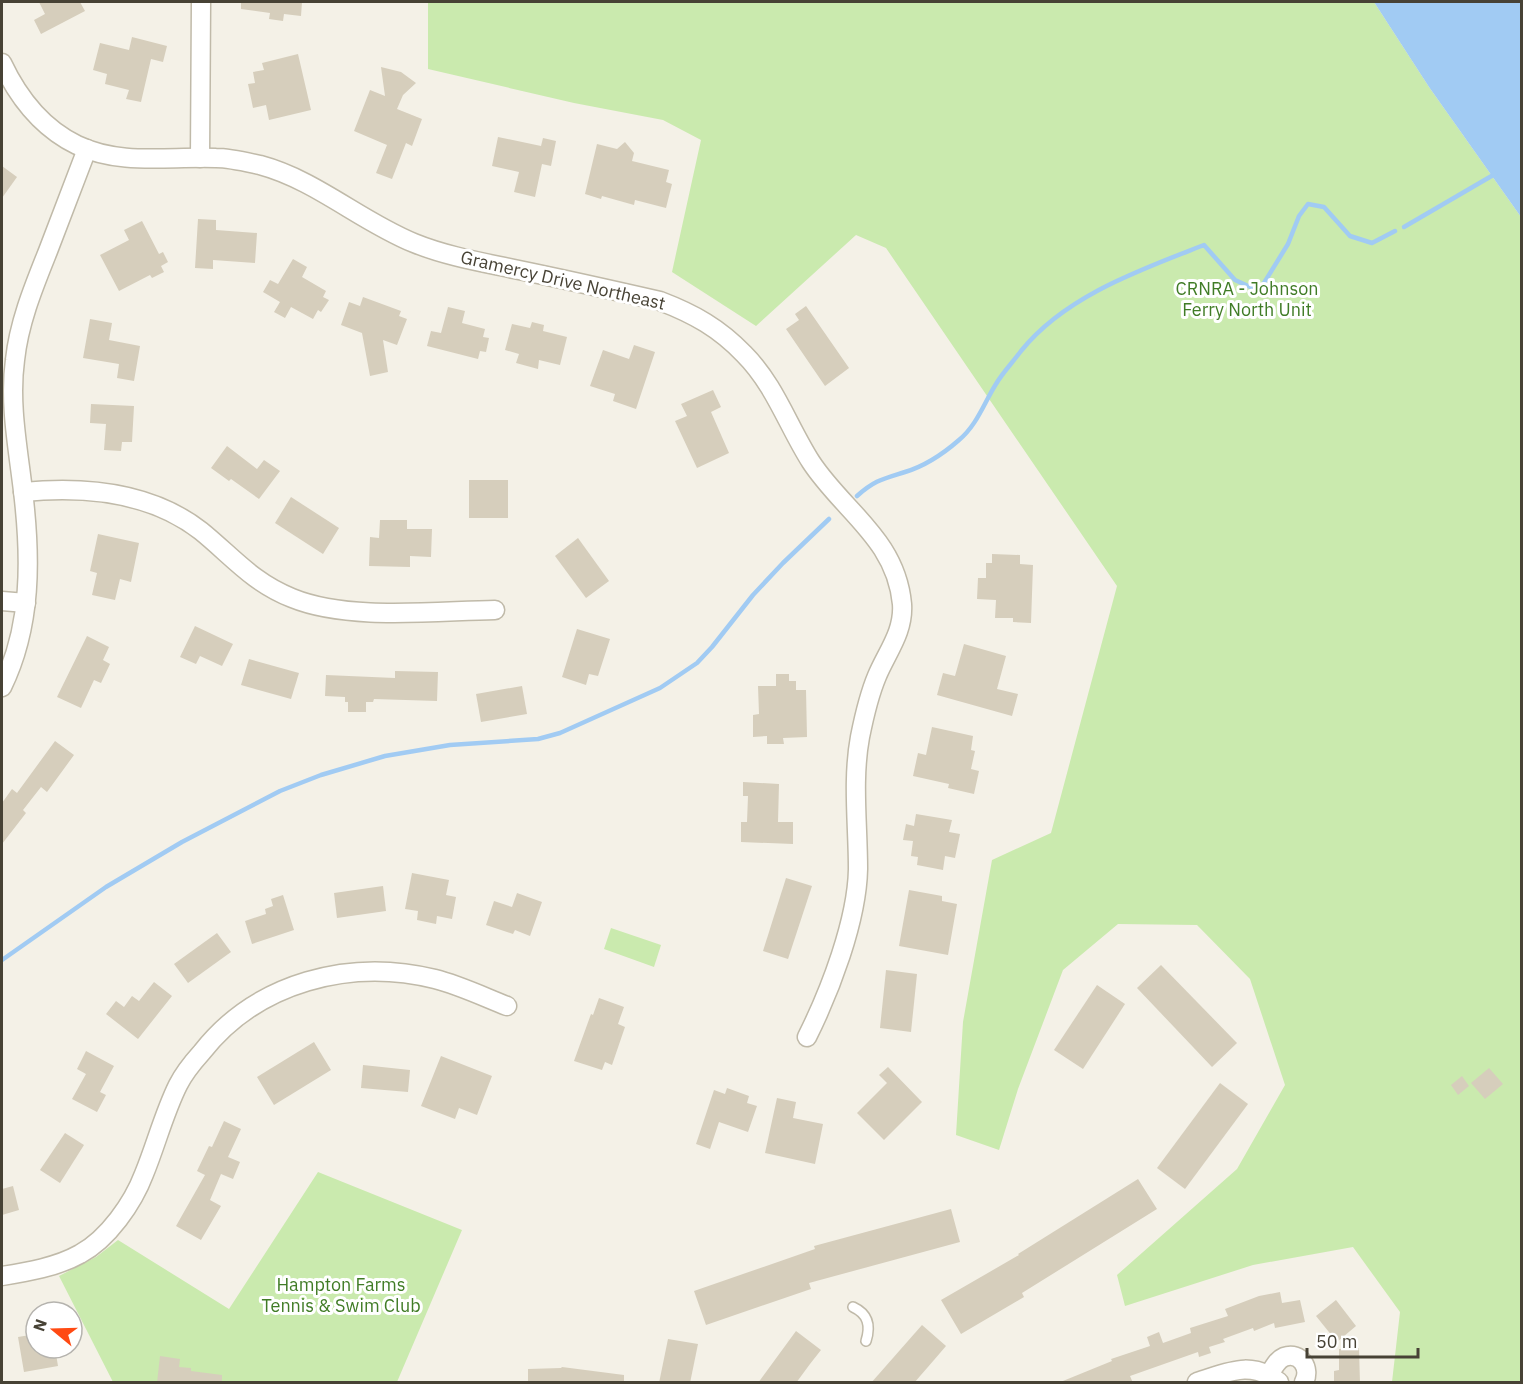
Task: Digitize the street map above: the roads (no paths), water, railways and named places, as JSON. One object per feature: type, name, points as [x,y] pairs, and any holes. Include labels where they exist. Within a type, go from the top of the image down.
[{"type":"street","points":[[200,158],[201,2]]},
{"type":"street","name":"Gramercy Drive Northeast","points":[[2,63],[14,88],[31,110],[56,132],[87,149],[131,159],[200,158],[240,161],[281,172],[416,244],[469,259],[660,301],[701,319],[745,354],[781,404],[810,460],[878,540],[890,558],[898,581],[902,606],[900,625],[894,644],[877,676],[860,738],[856,762],[858,872],[853,911],[831,977],[807,1037]]},
{"type":"street","points":[[2,687],[15,653],[27,603],[28,546],[15,424],[14,362],[19,335],[35,282],[87,149]]},
{"type":"street","points":[[23,492],[50,490],[86,492],[136,498],[152,503],[188,522],[256,579],[308,604],[371,612],[495,610]]},
{"type":"street","points":[[2,601],[27,603]]},
{"type":"street","points":[[2,1276],[48,1266],[80,1254],[112,1227],[136,1193],[179,1083],[218,1033],[254,1004],[276,992],[298,983],[342,972],[390,972],[436,979],[507,1006]]},
{"type":"street","points":[[1197,1383],[1222,1374],[1247,1369],[1261,1371],[1274,1379],[1276,1364],[1283,1357],[1293,1356],[1300,1359],[1307,1367],[1308,1373],[1304,1383]]},
{"type":"lane","points":[[853,1306],[864,1314],[868,1321],[870,1328],[866,1341]]},
{"type":"water","points":[[1374,2],[1521,2],[1521,217],[1429,87]]},
{"type":"waterway","points":[[1404,227],[1495,174]]},
{"type":"waterway","points":[[857,496],[869,486],[927,463],[953,445],[971,428],[1002,375],[1039,332],[1059,315],[1105,287],[1204,245],[1235,280],[1259,291],[1288,244],[1299,216],[1308,204],[1324,207],[1350,236],[1372,243],[1395,231]]},
{"type":"waterway","points":[[2,960],[106,887],[182,842],[280,791],[321,775],[385,756],[450,745],[538,739],[560,733],[660,688],[697,663],[753,595],[829,519]]},
{"type":"park label","name":"CRNRA - Johnson Ferry North Unit","points":[[1247,298]]},
{"type":"park label","name":"Hampton Farms Tennis & Swim Club","points":[[341,1294]]}]
